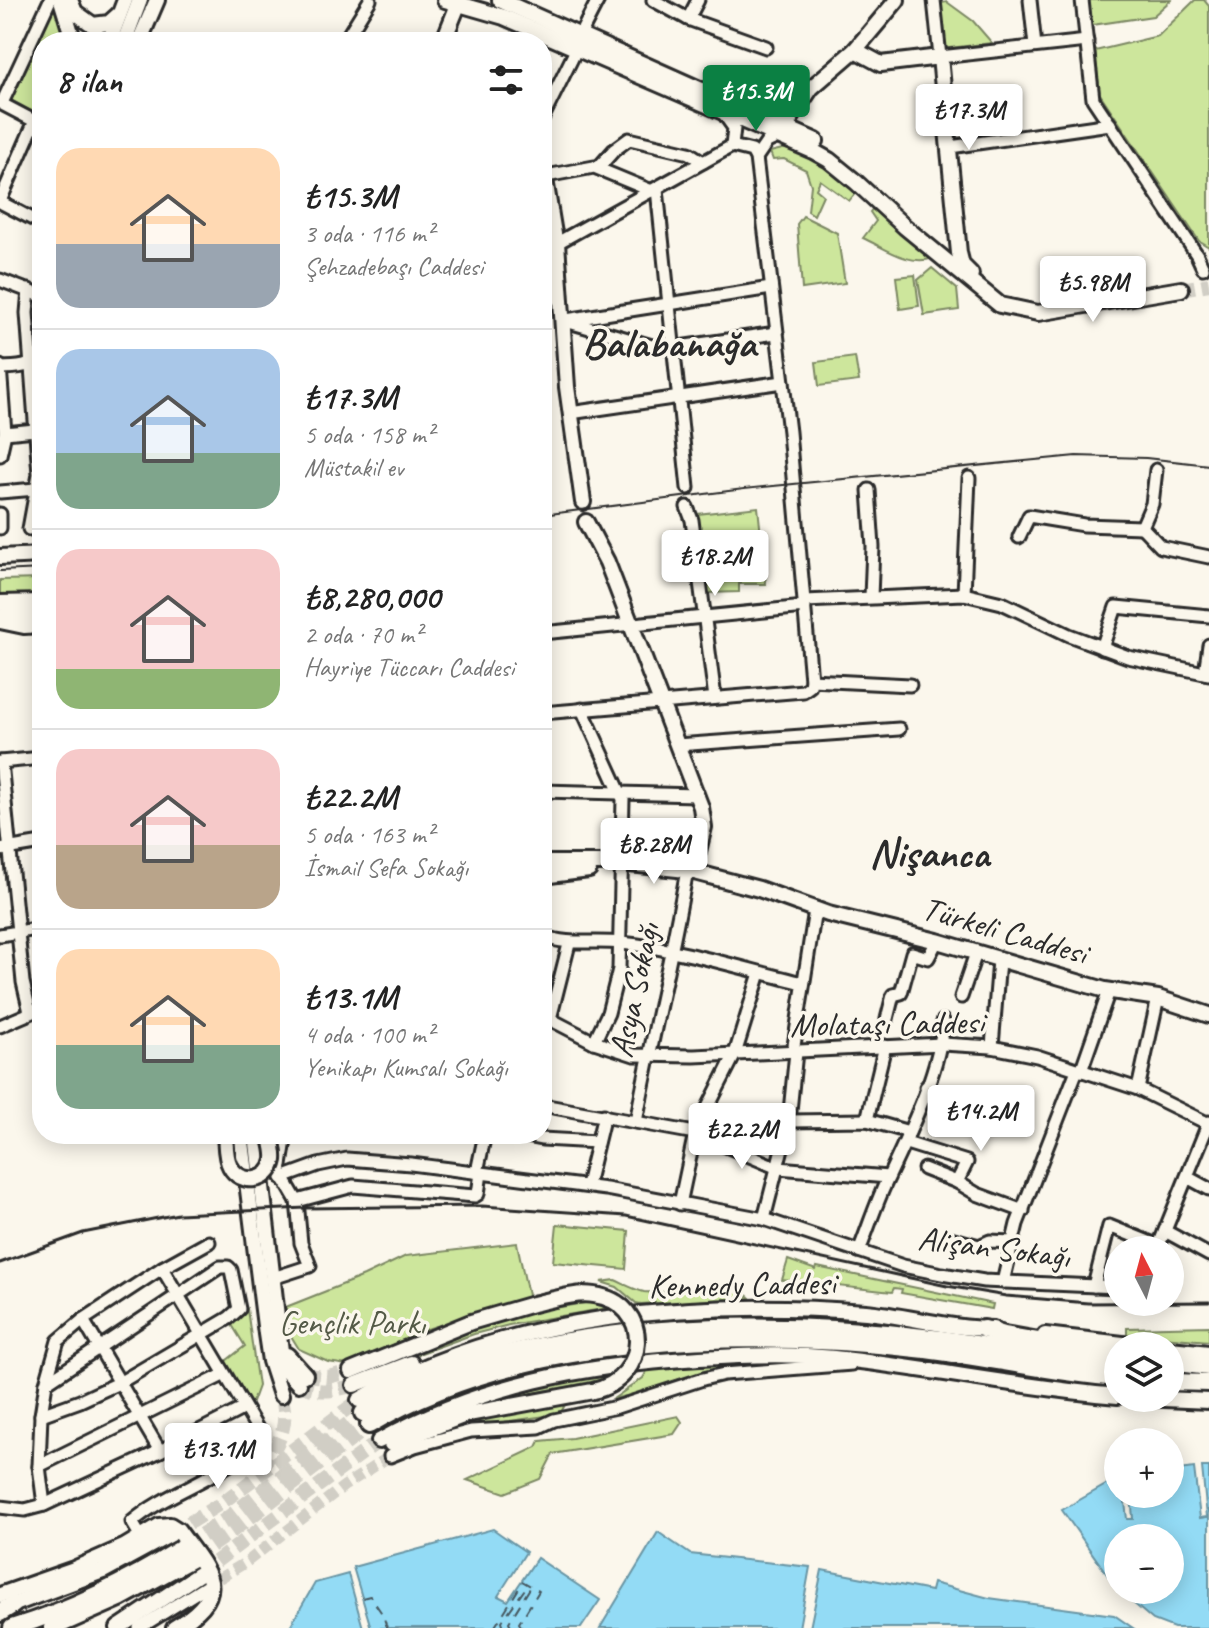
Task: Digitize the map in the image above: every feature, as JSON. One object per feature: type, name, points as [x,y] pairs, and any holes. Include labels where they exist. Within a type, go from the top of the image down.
[{"type":"highway","points":[[364,1413],[433,1378],[496,1357],[561,1343],[662,1331],[746,1327],[856,1330],[935,1338],[1104,1363]]},
{"type":"highway","points":[[984,1329],[1104,1353]]},
{"type":"highway","points":[[364,1413],[413,1401],[491,1372],[560,1356],[686,1343],[787,1340],[870,1345],[928,1350],[1104,1376]]},
{"type":"highway","points":[[1184,1364],[1209,1368]]},
{"type":"highway","points":[[1184,1368],[1209,1368]]},
{"type":"highway","points":[[1184,1382],[1209,1383]]},
{"type":"highway","points":[[12,1628],[90,1597],[194,1566]]},
{"type":"highway","points":[[52,1628],[194,1566]]},
{"type":"highway","points":[[82,1628],[194,1566]]},
{"type":"main road","points":[[61,0],[71,32]]},
{"type":"main road","points":[[70,0],[75,12],[93,25],[102,26],[118,15]]},
{"type":"main road","points":[[112,32],[125,0]]},
{"type":"main road","points":[[128,32],[140,0]]},
{"type":"main road","points":[[143,32],[157,0]]},
{"type":"main road","points":[[500,0],[578,43],[713,106],[782,132]]},
{"type":"main road","points":[[782,132],[811,88],[855,50],[897,0]]},
{"type":"main road","points":[[446,32],[455,2],[481,5],[550,32]]},
{"type":"main road","points":[[552,33],[782,132],[829,160],[996,304],[1038,313],[1181,289]]},
{"type":"main road","points":[[855,50],[881,64],[940,57],[960,260],[966,270],[1007,307]]},
{"type":"main road","points":[[938,254],[951,255],[959,247]]},
{"type":"main road","points":[[552,261],[560,289],[570,413],[583,502]]},
{"type":"main road","points":[[586,522],[607,562],[697,795],[704,827],[690,871]]},
{"type":"main road","points":[[0,557],[32,555]]},
{"type":"main road","points":[[0,603],[32,602]]},
{"type":"main road","points":[[0,619],[32,614]]},
{"type":"main road","points":[[0,619],[32,626]]},
{"type":"main road","points":[[552,863],[620,863]]},
{"type":"main road","points":[[552,875],[612,868],[620,863]]},
{"type":"main road","name":"Türkeli Caddesi","points":[[620,863],[690,871],[759,889],[815,910],[937,941],[1109,991],[1158,998],[1209,1015]]},
{"type":"main road","points":[[226,1144],[229,1164],[235,1174],[250,1180],[261,1177],[271,1168],[274,1156],[272,1144]]},
{"type":"main road","points":[[242,1144],[270,1361],[281,1395]]},
{"type":"main road","points":[[257,1144],[285,1369],[302,1380]]},
{"type":"main road","points":[[384,1448],[468,1414],[593,1391],[615,1384],[632,1365],[637,1340],[631,1318],[617,1303],[595,1295],[533,1304],[471,1322],[352,1378],[506,1332],[534,1330]]},
{"type":"main road","name":"Kennedy Caddesi","points":[[364,1413],[411,1372],[445,1358],[534,1330],[651,1314],[767,1309],[865,1312],[1104,1341]]},
{"type":"main road","points":[[1184,1350],[1209,1353]]},
{"type":"main road","points":[[384,1448],[426,1417],[470,1398],[561,1373],[644,1362],[797,1356],[865,1362],[1104,1394]]},
{"type":"main road","points":[[1184,1400],[1209,1401]]},
{"type":"main road","points":[[3,1606],[159,1526],[175,1527],[212,1582],[209,1597],[200,1608],[174,1628]]},
{"type":"main road","points":[[3,1606],[103,1571],[171,1534]]},
{"type":"main road","points":[[118,1628],[194,1566]]},
{"type":"street","points":[[35,32],[50,0]]},
{"type":"street","points":[[350,32],[370,0]]},
{"type":"street","points":[[552,91],[598,0]]},
{"type":"street","points":[[653,0],[688,19],[766,47]]},
{"type":"street","points":[[688,19],[698,0]]},
{"type":"street","points":[[934,0],[940,57],[1087,41]]},
{"type":"street","points":[[1030,0],[1035,46]]},
{"type":"street","points":[[1082,0],[1093,99],[1203,268]]},
{"type":"street","points":[[32,38],[1,103],[32,120]]},
{"type":"street","points":[[713,106],[732,123],[735,134],[732,146]]},
{"type":"street","points":[[950,147],[1110,124]]},
{"type":"street","points":[[756,158],[767,142],[782,132]]},
{"type":"street","points":[[32,135],[0,201],[32,219]]},
{"type":"street","points":[[598,168],[629,139],[689,153],[703,162]]},
{"type":"street","points":[[552,241],[732,146],[749,149],[756,158],[793,474],[811,683]]},
{"type":"street","points":[[552,173],[584,167],[598,168],[654,190]]},
{"type":"street","points":[[654,190],[688,488]]},
{"type":"street","points":[[0,280],[32,291]]},
{"type":"street","points":[[562,320],[771,288]]},
{"type":"street","points":[[552,291],[560,289]]},
{"type":"street","points":[[29,290],[27,313],[32,392]]},
{"type":"street","points":[[562,320],[652,346],[672,348],[776,333]]},
{"type":"street","points":[[0,454],[5,433],[0,368],[30,366]]},
{"type":"street","points":[[570,413],[783,382]]},
{"type":"street","points":[[5,433],[32,430]]},
{"type":"street","points":[[1142,527],[1152,504],[1156,470]]},
{"type":"street","points":[[964,594],[969,478]]},
{"type":"street","points":[[0,492],[32,489]]},
{"type":"street","points":[[869,490],[873,547],[871,597]]},
{"type":"street","points":[[583,502],[586,522]]},
{"type":"street","points":[[687,507],[692,520],[715,698]]},
{"type":"street","points":[[29,529],[32,512]]},
{"type":"street","points":[[0,514],[0,528]]},
{"type":"street","points":[[1019,537],[1029,516],[1084,525],[1142,527],[1161,547],[1209,557]]},
{"type":"street","points":[[552,632],[871,597],[964,594],[1002,603],[1128,657],[1207,674],[1209,645]]},
{"type":"street","points":[[1102,648],[1116,607],[1209,616]]},
{"type":"street","points":[[552,712],[803,691],[811,683],[910,685]]},
{"type":"street","points":[[582,709],[621,794],[621,943],[617,986],[594,1042]]},
{"type":"street","points":[[677,745],[899,729]]},
{"type":"street","points":[[32,759],[1,762],[5,850],[24,992],[32,1004]]},
{"type":"street","points":[[552,791],[697,795]]},
{"type":"street","points":[[5,850],[32,845]]},
{"type":"street","name":"Asya Sokağı","points":[[636,1122],[690,871]]},
{"type":"street","points":[[764,1219],[789,1121],[794,1052],[815,910]]},
{"type":"street","points":[[0,935],[32,930]]},
{"type":"street","points":[[552,939],[569,944],[621,943],[803,983]]},
{"type":"street","points":[[887,1019],[893,995],[901,993],[912,953],[928,958],[937,941]]},
{"type":"street","points":[[552,998],[569,944]]},
{"type":"street","points":[[961,997],[976,953]]},
{"type":"street","points":[[992,1047],[999,960]]},
{"type":"street","points":[[680,1204],[695,1133],[735,1054],[760,973]]},
{"type":"street","points":[[1003,1282],[1023,1211],[1109,991]]},
{"type":"street","points":[[1138,1089],[1158,998]]},
{"type":"street","points":[[0,1026],[32,1012]]},
{"type":"street","name":"Molataşı Caddesi","points":[[552,1020],[623,1053],[648,1056],[942,1044],[992,1047],[1037,1056],[1138,1089],[1209,1123]]},
{"type":"street","points":[[859,1251],[888,1177],[908,1138],[942,1044],[943,1021]]},
{"type":"street","points":[[867,1120],[885,1046]]},
{"type":"street","points":[[926,1087],[951,1106]]},
{"type":"street","points":[[552,1107],[695,1133],[778,1168],[888,1177]]},
{"type":"street","points":[[587,1185],[604,1115]]},
{"type":"street","points":[[789,1121],[867,1120],[967,1162],[957,1182]]},
{"type":"street","points":[[1163,1236],[1209,1123]]},
{"type":"street","points":[[552,1140],[597,1142]]},
{"type":"street","points":[[273,1278],[310,1266],[301,1243],[297,1201],[280,1172],[284,1144]]},
{"type":"street","points":[[297,1201],[353,1186],[475,1196],[478,1194],[483,1144]]},
{"type":"street","name":"Alişan Sokağı","points":[[282,1178],[347,1159],[587,1185],[764,1219],[929,1272],[1003,1282],[1104,1286]]},
{"type":"street","points":[[924,1169],[1023,1211]]},
{"type":"street","points":[[1187,1177],[1209,1189]]},
{"type":"street","points":[[1106,1236],[1109,1226],[1131,1236]]},
{"type":"street","points":[[1165,1231],[1209,1255]]},
{"type":"street","points":[[950,1238],[979,1246],[990,1241],[1012,1242]]},
{"type":"street","points":[[44,1505],[39,1466],[41,1415],[58,1341],[83,1320],[162,1268],[209,1242]]},
{"type":"street","points":[[1094,1286],[1104,1246]]},
{"type":"street","points":[[41,1415],[119,1383],[229,1318],[239,1309],[235,1283],[228,1267],[220,1267],[46,1383]]},
{"type":"street","points":[[141,1537],[132,1522],[148,1508],[221,1468],[248,1450],[261,1435],[162,1268]]},
{"type":"street","points":[[83,1320],[160,1451]]},
{"type":"street","points":[[384,1448],[415,1446],[471,1431],[539,1427],[554,1420],[617,1407],[722,1375],[865,1362]]},
{"type":"street","points":[[39,1466],[223,1375]]},
{"type":"street","points":[[0,1507],[25,1510],[44,1505],[244,1408]]},
{"type":"street","points":[[139,1628],[194,1566]]},
{"type":"green space","points":[[54,0],[62,32],[39,32]]},
{"type":"green space","points":[[1089,0],[1171,0],[1153,16],[1092,25]]},
{"type":"green space","points":[[1195,0],[1204,0],[1209,6],[1209,247],[1199,241],[1100,94],[1095,51],[1158,36]]},
{"type":"green space","points":[[947,2],[973,21],[992,43],[941,49],[936,4]]},
{"type":"green space","points":[[32,48],[32,112],[9,99]]},
{"type":"green space","points":[[795,146],[857,191],[849,201],[820,180],[816,189],[823,195],[814,215],[808,211],[811,185],[806,170],[784,159],[773,160],[770,152]]},
{"type":"green space","points":[[874,207],[933,258],[907,258],[863,238],[876,221],[870,212]]},
{"type":"green space","points":[[803,216],[837,233],[845,283],[802,289],[797,224]]},
{"type":"green space","points":[[932,268],[957,289],[959,310],[924,315],[918,280]]},
{"type":"green space","points":[[915,275],[919,306],[900,309],[896,277]]},
{"type":"green space","points":[[855,357],[859,381],[819,386],[816,362]]},
{"type":"green space","points":[[758,507],[766,584],[739,584],[739,592],[707,593],[698,514]]},
{"type":"green space","points":[[32,579],[32,598],[0,600],[0,580]]},
{"type":"green space","points":[[557,1224],[629,1231],[626,1269],[553,1262]]},
{"type":"green space","name":"Gençlik Parkı","points":[[517,1243],[529,1300],[430,1328],[347,1365],[328,1362],[299,1349],[291,1336],[286,1307],[406,1256]]},
{"type":"green space","points":[[788,1260],[816,1270],[817,1267],[993,1304],[992,1309],[901,1293],[902,1289],[894,1288],[892,1292],[782,1280]]},
{"type":"green space","points":[[615,1280],[644,1292],[716,1288],[742,1292],[750,1298],[641,1304],[617,1287],[601,1282]]},
{"type":"green space","points":[[590,1302],[608,1308],[474,1334],[371,1371],[420,1349],[520,1314]]},
{"type":"green space","points":[[247,1309],[258,1386],[251,1405],[222,1364],[245,1346],[229,1320]]},
{"type":"green space","points":[[1209,1326],[1209,1341],[1184,1339],[1184,1332],[1127,1332],[1127,1328]]},
{"type":"green space","points":[[742,1362],[613,1399],[643,1378],[648,1369]]},
{"type":"green space","points":[[616,1371],[606,1379],[450,1413],[534,1385]]},
{"type":"green space","points":[[566,1403],[560,1414],[467,1427],[421,1438],[476,1420]]},
{"type":"green space","points":[[678,1416],[682,1422],[674,1434],[553,1454],[540,1479],[505,1493],[467,1480],[537,1447],[540,1441],[572,1438]]},
{"type":"water","points":[[1202,1467],[1209,1467],[1209,1628],[1174,1628],[1153,1620],[1134,1604],[1184,1604],[1184,1524],[1104,1524],[1104,1570],[1062,1510],[1104,1486],[1104,1508],[1126,1508],[1127,1519],[1133,1519],[1132,1508],[1184,1508],[1184,1469],[1194,1468],[1200,1518],[1207,1517]]},
{"type":"water","points":[[493,1529],[526,1552],[498,1596],[508,1601],[537,1558],[600,1600],[581,1628],[371,1628],[353,1567]]},
{"type":"water","points":[[658,1532],[690,1554],[810,1567],[799,1628],[600,1628]]},
{"type":"water","points":[[822,1570],[931,1591],[933,1583],[989,1598],[1114,1615],[1133,1628],[810,1628]]},
{"type":"water","points":[[348,1574],[363,1628],[289,1628],[315,1583]]},
{"type":"ferry route","points":[[522,1581],[539,1591],[519,1623],[522,1628]]},
{"type":"ferry route","points":[[494,1628],[523,1582]]},
{"type":"ferry route","points":[[504,1628],[502,1621],[527,1586]]},
{"type":"ferry route","points":[[512,1628],[509,1622],[530,1588]]},
{"type":"ferry route","points":[[362,1598],[370,1596],[383,1615],[387,1628]]},
{"type":"tunnel","points":[[1181,289],[1209,284]]},
{"type":"tunnel","points":[[305,1375],[328,1377],[351,1371]]},
{"type":"tunnel","points":[[299,1384],[326,1390],[354,1385]]},
{"type":"tunnel","points":[[261,1467],[282,1433],[284,1405],[281,1395]]},
{"type":"tunnel","points":[[171,1534],[223,1502],[359,1400]]},
{"type":"tunnel","points":[[182,1548],[226,1520],[363,1413]]},
{"type":"tunnel","points":[[191,1559],[369,1425]]},
{"type":"tunnel","points":[[199,1574],[379,1441]]},
{"type":"tunnel","points":[[205,1587],[248,1561],[344,1486],[390,1456]]},
{"type":"tram line","points":[[552,514],[744,489],[1076,456],[1146,458],[1209,465]]},
{"type":"tram line","points":[[0,571],[32,569]]},
{"type":"railway","points":[[0,1263],[83,1233],[178,1214],[306,1208],[482,1206],[626,1216],[1006,1296],[1088,1303],[1209,1302]]},
{"type":"district","name":"Balabanağa","points":[[669,343]]},
{"type":"district","name":"Nişanca","points":[[929,853]]}]
